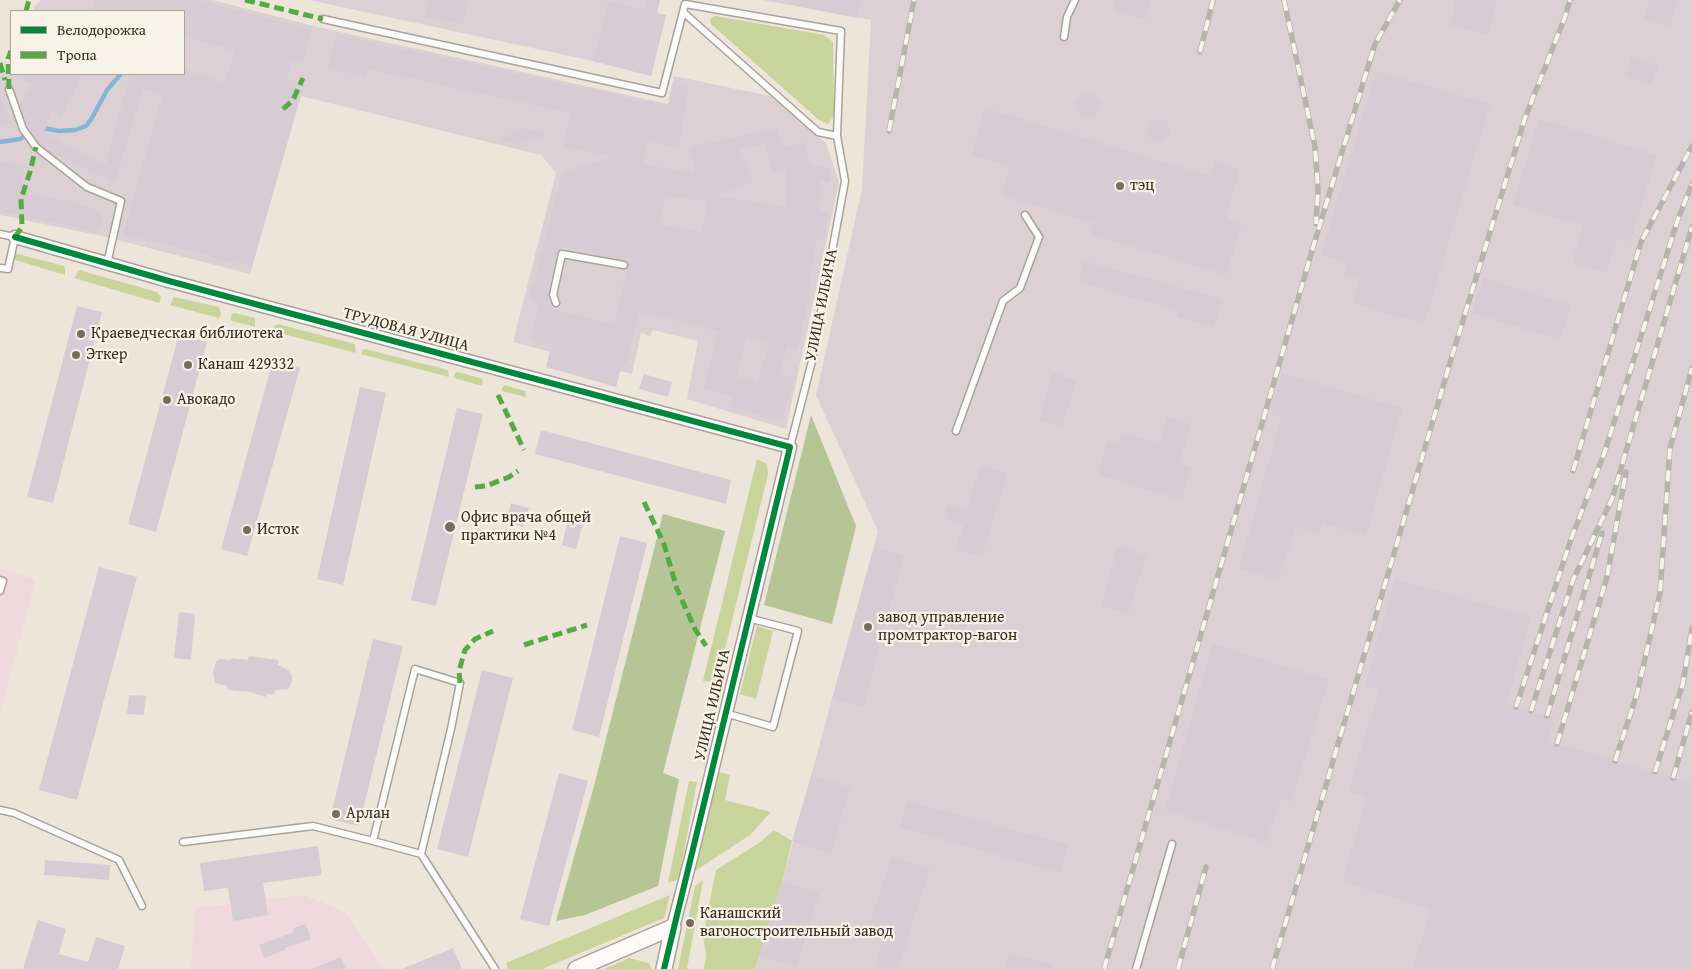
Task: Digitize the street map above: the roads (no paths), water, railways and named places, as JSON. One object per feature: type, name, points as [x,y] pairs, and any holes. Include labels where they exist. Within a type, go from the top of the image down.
[{"type":"street","name":"ТРУДОВАЯ УЛИЦА","points":[[15,238],[790,447]]},
{"type":"street","name":"УЛИЦА ИЛЬИЧА","points":[[664,969],[790,447]]},
{"type":"street","points":[[576,969],[673,927]]},
{"type":"lane","points":[[1064,37],[1067,17],[1075,0]]},
{"type":"lane","name":"УЛИЦА ИЛЬИЧА","points":[[683,12],[685,4],[841,31],[837,136],[845,181],[812,361],[790,447]]},
{"type":"lane","points":[[323,20],[662,93],[683,12],[818,132],[837,136]]},
{"type":"lane","points":[[8,89],[23,129],[36,147],[86,187],[121,201],[107,264]]},
{"type":"lane","points":[[956,431],[1003,301],[1020,288],[1039,237],[1025,215]]},
{"type":"lane","points":[[0,234],[15,238],[8,269],[0,268]]},
{"type":"lane","points":[[556,303],[553,295],[562,254],[624,266]]},
{"type":"lane","points":[[0,580],[3,581],[0,591]]},
{"type":"lane","points":[[725,713],[774,727],[798,631],[748,618]]},
{"type":"lane","points":[[373,841],[415,669],[460,683],[451,729],[420,854]]},
{"type":"lane","points":[[0,810],[14,814],[119,860],[142,906]]},
{"type":"lane","points":[[183,842],[313,826],[420,854],[495,969]]},
{"type":"lane","points":[[1136,969],[1172,844]]},
{"type":"waterway","points":[[40,127],[58,131],[75,130],[86,126],[107,90],[120,75]]},
{"type":"waterway","points":[[0,142],[23,137]]},
{"type":"railway","points":[[889,131],[914,0]]},
{"type":"railway","points":[[1200,52],[1213,0]]},
{"type":"railway","points":[[1284,0],[1315,147],[1318,190],[1316,224]]},
{"type":"railway","points":[[1104,969],[1314,244],[1375,44],[1400,0]]},
{"type":"railway","points":[[1272,969],[1449,366],[1525,118],[1570,0]]},
{"type":"railway","points":[[1573,471],[1641,242],[1692,146]]},
{"type":"railway","points":[[1516,707],[1571,539],[1604,454],[1678,219],[1692,184]]},
{"type":"railway","points":[[1531,711],[1573,580],[1612,499],[1692,227]]},
{"type":"railway","points":[[1615,761],[1637,694],[1660,593],[1670,448],[1692,368]]},
{"type":"railway","points":[[1557,744],[1607,577],[1626,472]]},
{"type":"railway","points":[[1547,716],[1602,533]]},
{"type":"railway","points":[[1655,772],[1683,683],[1692,628]]},
{"type":"railway","points":[[1673,778],[1692,712]]},
{"type":"railway","points":[[1178,969],[1206,867]]},
{"type":"place","name":"тэц","points":[[1120,186]]},
{"type":"place","name":"Краеведческая библиотека","points":[[81,334]]},
{"type":"place","name":"Эткер","points":[[76,355]]},
{"type":"place","name":"Канаш 429332","points":[[188,365]]},
{"type":"place","name":"Авокадо","points":[[167,400]]},
{"type":"place","name":"Офис врача общей практики №4","points":[[450,527]]},
{"type":"place","name":"Исток","points":[[247,530]]},
{"type":"place","name":"завод управление промтрактор-вагон","points":[[868,627]]},
{"type":"place","name":"Арлан","points":[[336,814]]},
{"type":"place","name":"Канашский вагоностроительный завод","points":[[690,923]]}]
